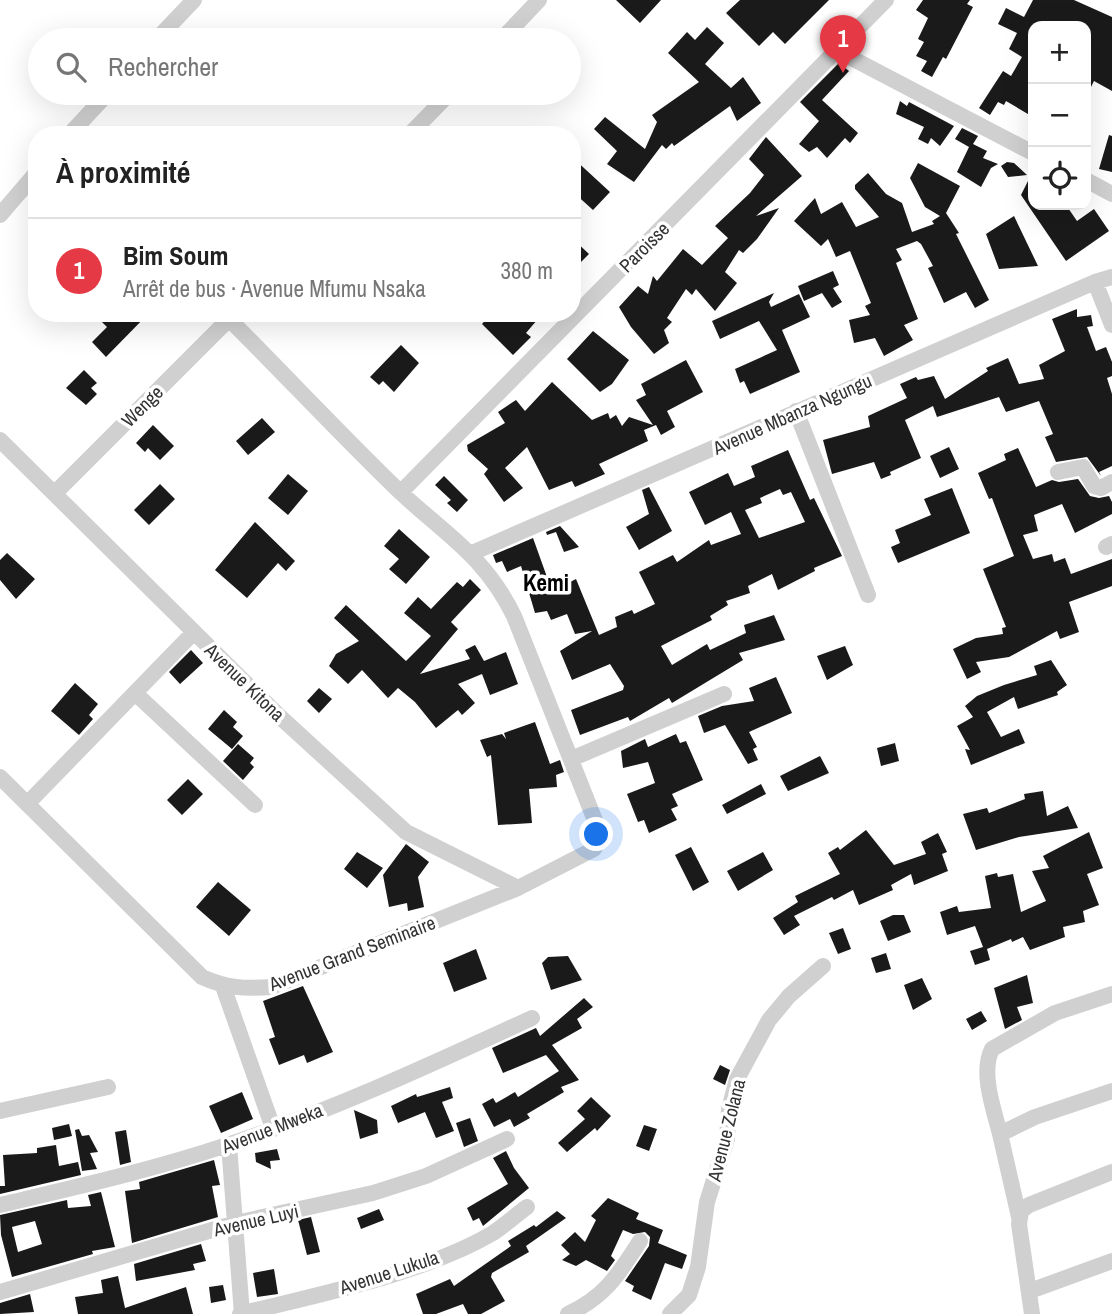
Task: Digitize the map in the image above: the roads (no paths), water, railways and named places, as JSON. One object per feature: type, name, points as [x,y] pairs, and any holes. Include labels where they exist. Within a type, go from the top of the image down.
[{"type":"street","points":[[167,28],[194,0]]},
{"type":"street","points":[[512,28],[539,0]]},
{"type":"street","name":"Paroisse","points":[[581,310],[886,0]]},
{"type":"street","points":[[838,51],[1028,150]]},
{"type":"street","points":[[77,126],[97,105]]},
{"type":"street","points":[[418,126],[438,105]]},
{"type":"street","points":[[0,215],[28,182]]},
{"type":"street","points":[[1091,183],[1112,194]]},
{"type":"street","name":"Avenue Mbanza Ngungu","points":[[472,553],[1095,282],[1112,277]]},
{"type":"street","points":[[1095,282],[1112,325]]},
{"type":"street","name":"Wenge","points":[[55,493],[226,322]]},
{"type":"street","points":[[238,322],[401,492],[472,553],[499,584],[571,759],[724,694]]},
{"type":"street","name":"Paroisse","points":[[401,492],[569,322]]},
{"type":"street","points":[[796,411],[868,595]]},
{"type":"street","name":"Avenue Kitona","points":[[0,440],[278,715],[406,832],[518,888]]},
{"type":"street","points":[[1059,472],[1083,467],[1094,486],[1101,488],[1112,482]]},
{"type":"street","points":[[27,804],[194,632]]},
{"type":"street","points":[[136,694],[255,805]]},
{"type":"street","name":"Avenue Grand Seminaire","points":[[223,986],[271,987],[518,888],[594,849],[599,838],[598,828],[571,759]]},
{"type":"street","points":[[0,777],[202,976],[223,986],[274,1128]]},
{"type":"street","name":"Avenue Zolana","points":[[676,1312],[689,1296],[698,1267],[707,1202],[727,1139],[729,1109],[737,1079],[769,1020],[789,996],[823,967]]},
{"type":"street","points":[[1032,1314],[1019,1217],[991,1097],[988,1058],[992,1049],[1055,1013],[1112,994]]},
{"type":"street","name":"Avenue Mweka","points":[[0,1205],[152,1169],[229,1144],[415,1072],[532,1018]]},
{"type":"street","points":[[0,1111],[108,1087]]},
{"type":"street","points":[[1000,1134],[1069,1104],[1112,1091]]},
{"type":"street","name":"Avenue Luyi","points":[[0,1292],[236,1223],[373,1194],[426,1175],[508,1139]]},
{"type":"street","points":[[229,1144],[241,1314]]},
{"type":"street","points":[[1019,1217],[1029,1205],[1112,1172]]},
{"type":"street","name":"Avenue Lukula","points":[[241,1314],[366,1282],[429,1261],[492,1233],[527,1207]]},
{"type":"street","points":[[568,1314],[588,1304],[612,1286],[640,1241]]},
{"type":"street","points":[[1030,1291],[1112,1261]]},
{"type":"place","name":"Bim Soum","points":[[843,73]]},
{"type":"district","name":"Kemi","points":[[546,583]]}]
